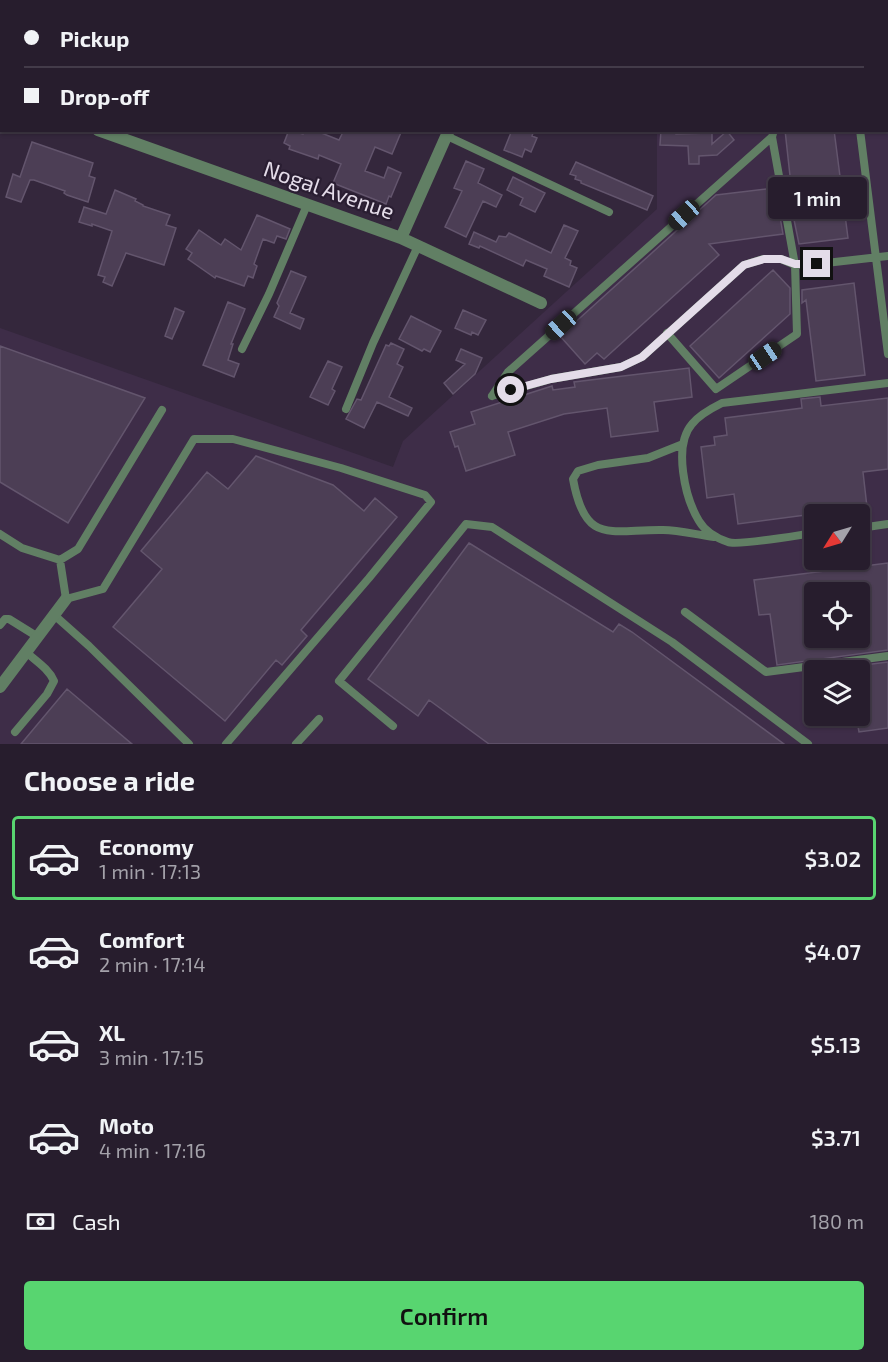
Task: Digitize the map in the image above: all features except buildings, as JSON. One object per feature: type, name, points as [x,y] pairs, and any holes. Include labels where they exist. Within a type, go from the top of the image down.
[{"type":"street","name":"Nogal Avenue","points":[[104,132],[401,238],[541,303]]},
{"type":"street","points":[[401,238],[448,133]]},
{"type":"street","points":[[0,687],[66,599]]},
{"type":"lane","points":[[860,132],[888,354]]},
{"type":"lane","points":[[448,133],[609,212]]},
{"type":"lane","points":[[773,134],[508,372],[492,396],[551,379],[621,367],[642,357],[744,265],[764,259],[781,259],[795,264],[888,256]]},
{"type":"lane","points":[[667,333],[716,389],[797,334],[795,264],[773,134]]},
{"type":"lane","points":[[243,349],[307,205]]},
{"type":"lane","points":[[346,409],[369,352],[418,246]]},
{"type":"lane","points":[[714,537],[699,522],[690,501],[682,468],[683,444],[691,424],[722,403],[888,383]]},
{"type":"lane","points":[[0,534],[22,548],[60,560],[78,549],[162,410]]},
{"type":"lane","points":[[60,560],[66,599],[103,589],[194,439],[233,439],[341,468],[425,495],[432,502],[226,744]]},
{"type":"lane","points":[[683,444],[648,458],[598,465],[578,471],[573,479],[581,511],[591,524],[610,531],[663,530],[714,537],[731,544],[804,534]]},
{"type":"lane","points":[[393,726],[339,681],[466,524],[492,527],[672,642],[808,744]]},
{"type":"lane","points":[[870,527],[888,524]]},
{"type":"lane","points":[[685,612],[766,672],[888,656]]},
{"type":"lane","points":[[53,614],[189,744]]},
{"type":"lane","points":[[0,625],[5,619],[9,619],[38,637]]},
{"type":"lane","points":[[15,732],[47,694],[54,681],[43,666],[26,652]]},
{"type":"lane","points":[[296,744],[319,719]]},
{"type":"shaded area","points":[[657,132],[888,132],[888,744],[0,744],[0,328],[393,467],[403,441],[657,209]]},
{"type":"route","points":[[511,390],[551,379],[621,367],[642,357],[744,265],[764,259],[781,259],[795,264],[817,264]]}]
